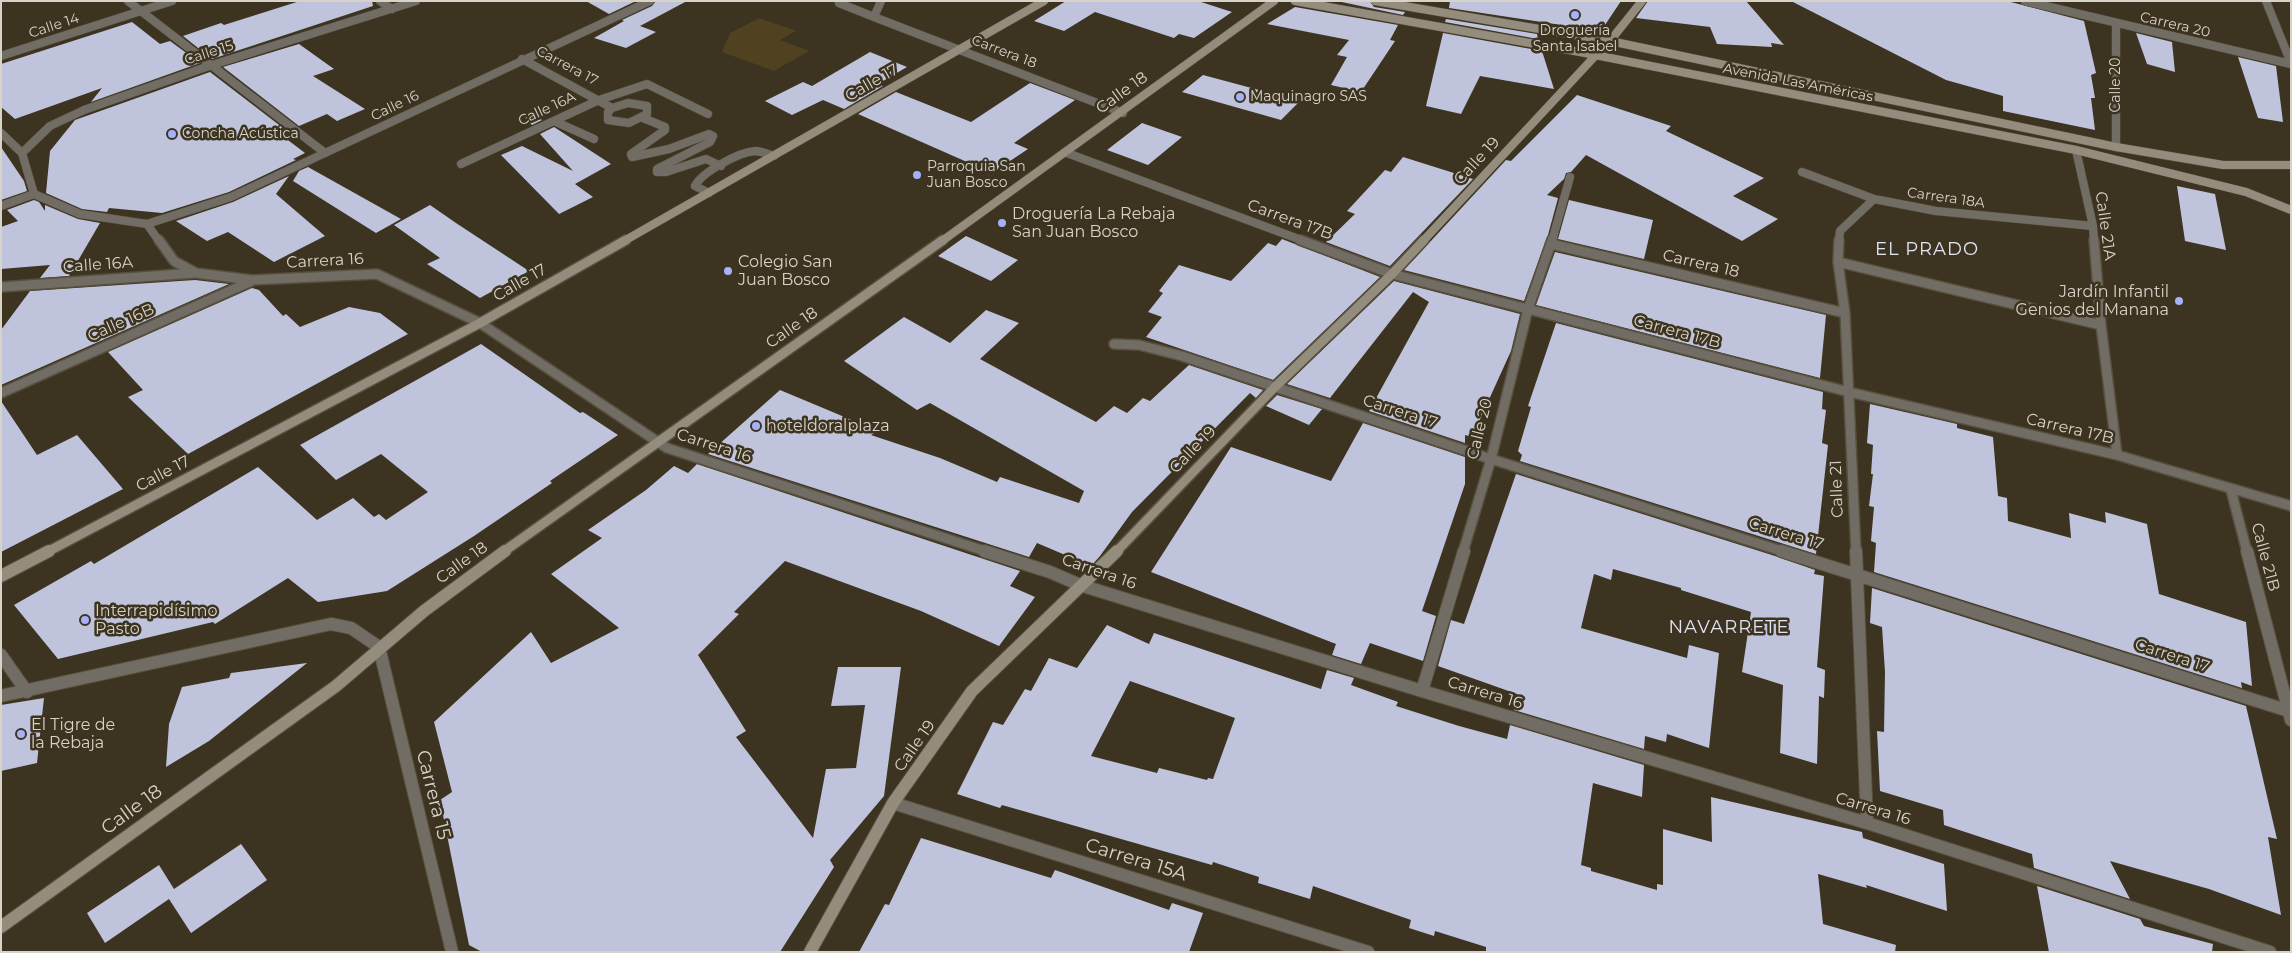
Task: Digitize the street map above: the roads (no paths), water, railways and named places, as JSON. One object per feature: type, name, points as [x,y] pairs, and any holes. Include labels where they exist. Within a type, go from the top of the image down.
[{"type":"main road","name":"Calle 17","points":[[1,576],[480,323],[1044,1]]},
{"type":"main road","name":"Calle 18","points":[[1,927],[336,686],[379,647],[423,612],[656,443],[1123,113],[1274,1]]},
{"type":"main road","name":"Avenida Las Américas","points":[[1295,1],[1596,56],[2076,150],[2246,192],[2291,210]]},
{"type":"main road","name":"Avenida Las Américas","points":[[1375,1],[1610,41],[2116,147],[2223,165],[2291,165]]},
{"type":"main road","name":"Calle 19","points":[[1610,41],[1642,1]]},
{"type":"main road","name":"Calle 19","points":[[810,952],[893,803],[972,691],[1080,585],[1098,570],[1274,388],[1392,274],[1596,56]]},
{"type":"street","points":[[128,1],[209,66],[325,153]]},
{"type":"street","name":"Calle 14","points":[[1,56],[172,1]]},
{"type":"street","points":[[380,1],[392,9]]},
{"type":"street","name":"Calle 15","points":[[22,153],[50,126],[84,110],[209,66],[416,1]]},
{"type":"street","name":"Calle 16","points":[[147,224],[231,197],[522,59],[650,1]]},
{"type":"street","points":[[874,17],[881,1]]},
{"type":"street","name":"Carrera 20","points":[[2025,1],[2116,24],[2291,63]]},
{"type":"street","points":[[2266,1],[2291,63]]},
{"type":"street","name":"Carrera 18","points":[[839,3],[1123,113]]},
{"type":"street","name":"Calle 20","points":[[2116,24],[2116,147]]},
{"type":"street","name":"Calle 19","points":[[1596,56],[1610,41]]},
{"type":"street","name":"Carrera 17","points":[[522,59],[612,108]]},
{"type":"street","name":"Calle 16A","points":[[461,164],[599,100],[646,84],[708,114]]},
{"type":"street","points":[[628,103],[643,104],[648,110],[643,118],[629,123],[613,122],[606,116],[612,108],[628,103]]},
{"type":"street","points":[[643,118],[665,127],[665,130],[639,147],[631,154],[632,157],[669,149],[709,134],[713,136],[710,142],[657,169],[658,172],[666,172],[706,159],[721,166]]},
{"type":"street","points":[[554,121],[594,139]]},
{"type":"street","points":[[1,132],[22,153],[34,194]]},
{"type":"street","name":"Calle 21A","points":[[2076,150],[2093,226],[2100,325],[2117,455]]},
{"type":"street","points":[[709,193],[696,186],[697,182],[721,166],[744,154],[757,151],[774,156]]},
{"type":"street","name":"Carrera 17B","points":[[1066,153],[1392,274],[1849,392],[2117,455],[2231,490],[2291,506]]},
{"type":"street","name":"Carrera 18A","points":[[1802,172],[1874,199],[1946,212],[2093,226]]},
{"type":"street","name":"Calle 20","points":[[1422,691],[1491,459],[1528,309],[1551,244],[1570,176]]},
{"type":"street","points":[[1,206],[34,194],[80,214],[147,224]]},
{"type":"street","name":"Calle 21","points":[[1867,823],[1855,572],[1849,392],[1844,313],[1838,262],[1840,231],[1874,199]]},
{"type":"street","name":"Carrera 16","points":[[147,224],[174,261],[196,273],[252,280],[377,274],[480,323],[656,443],[1050,572],[1080,585],[1422,691],[1867,823],[2270,952]]},
{"type":"street","name":"Carrera 18","points":[[1551,244],[1844,313]]},
{"type":"street","points":[[1838,262],[2100,325]]},
{"type":"street","name":"Calle 16A","points":[[1,287],[196,273]]},
{"type":"street","name":"Calle 16B","points":[[1,393],[252,280]]},
{"type":"street","name":"Carrera 17","points":[[1114,344],[1139,345],[1182,356],[1491,459],[1855,572],[2290,715]]},
{"type":"street","name":"Calle 21B","points":[[2231,490],[2290,715]]},
{"type":"street","points":[[1,696],[27,692],[331,624],[351,628],[379,647]]},
{"type":"street","name":"Carrera 15","points":[[379,647],[452,952]]},
{"type":"street","points":[[1,655],[27,692]]},
{"type":"street","name":"Carrera 15A","points":[[893,803],[1338,948],[1368,952]]},
{"type":"place","name":"Droguería Santa Isabel","points":[[1575,15]]},
{"type":"place","name":"Maquinagro SAS","points":[[1240,97]]},
{"type":"place","name":"Concha Acústica","points":[[172,134]]},
{"type":"place","name":"Parroquia San Juan Bosco","points":[[917,175]]},
{"type":"place","name":"Droguería La Rebaja San Juan Bosco","points":[[1002,223]]},
{"type":"place","name":"Colegio San Juan Bosco","points":[[728,271]]},
{"type":"place","name":"Jardín Infantil Genios del Manana","points":[[2179,301]]},
{"type":"place","name":"hoteldoralplaza","points":[[756,426]]},
{"type":"place","name":"Interrapidísimo Pasto","points":[[85,620]]},
{"type":"place","name":"El Tigre de la Rebaja","points":[[21,734]]},
{"type":"district","name":"EL PRADO","points":[[1927,250]]},
{"type":"district","name":"NAVARRETE","points":[[1729,628]]}]
